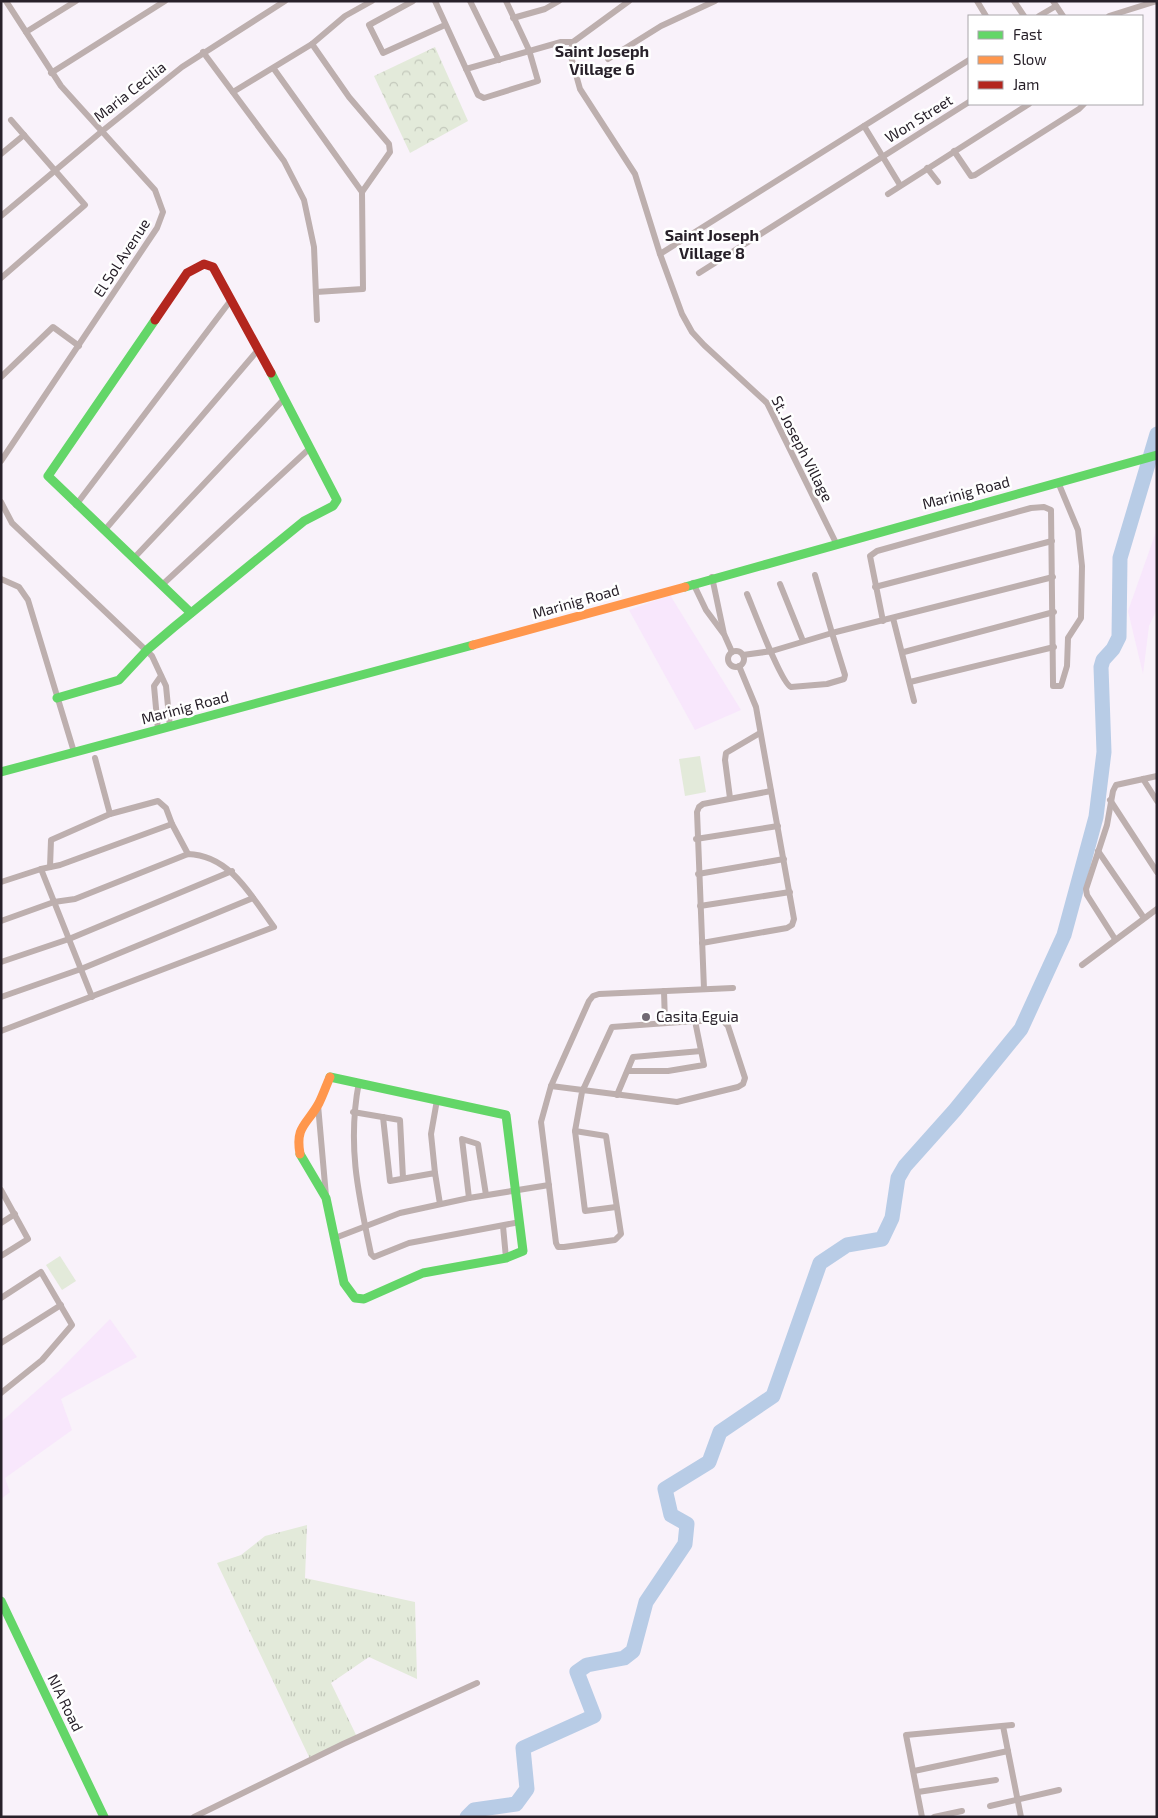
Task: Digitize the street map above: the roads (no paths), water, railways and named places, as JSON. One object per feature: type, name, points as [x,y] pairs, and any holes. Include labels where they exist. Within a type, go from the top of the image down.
[{"type":"street","name":"El Sol Avenue","points":[[1,461],[157,228],[163,212],[155,190],[101,132],[51,73],[6,1]]},
{"type":"street","points":[[26,32],[76,1]]},
{"type":"street","points":[[51,73],[165,1]]},
{"type":"street","name":"Maria Cecilia","points":[[1,216],[101,132],[203,52],[285,1]]},
{"type":"street","points":[[233,92],[274,69],[312,44],[345,16],[372,1]]},
{"type":"street","points":[[413,1],[369,25],[382,53],[446,24]]},
{"type":"street","points":[[435,1],[478,95],[484,98],[538,82],[529,50],[506,1]]},
{"type":"street","points":[[470,1],[499,60]]},
{"type":"street","points":[[541,1],[545,9]]},
{"type":"street","points":[[513,18],[545,9],[559,1]]},
{"type":"street","points":[[466,69],[529,50],[561,42],[573,42],[629,1]]},
{"type":"street","points":[[608,59],[661,26],[715,1]]},
{"type":"street","points":[[977,1],[985,15]]},
{"type":"street","points":[[1014,1],[1023,15]]},
{"type":"street","points":[[1112,15],[1157,1]]},
{"type":"street","points":[[1040,15],[1055,3],[1062,15]]},
{"type":"street","name":"St. Joseph Village","points":[[573,42],[570,53],[580,89],[635,174],[660,254],[682,314],[692,332],[767,402],[836,543]]},
{"type":"street","points":[[312,44],[350,97],[389,144],[387,156],[362,192]]},
{"type":"street","points":[[203,52],[284,161],[304,200],[314,247],[317,320]]},
{"type":"street","points":[[660,254],[968,61]]},
{"type":"street","points":[[274,69],[362,192],[363,289],[316,292]]},
{"type":"street","name":"Won Street","points":[[700,273],[968,103]]},
{"type":"street","points":[[888,194],[1026,105]]},
{"type":"street","points":[[954,152],[971,176],[975,175],[1051,128],[1083,105]]},
{"type":"street","points":[[1,278],[85,205],[11,120]]},
{"type":"street","points":[[864,126],[900,185]]},
{"type":"street","points":[[1,154],[24,135]]},
{"type":"street","points":[[927,168],[938,182]]},
{"type":"street","points":[[57,698],[120,680],[147,650],[191,613],[304,521],[333,506],[337,500],[213,267],[204,264],[187,273],[48,476],[104,532],[191,613]]},
{"type":"street","points":[[76,505],[231,300]]},
{"type":"street","points":[[1,377],[53,327],[79,346]]},
{"type":"street","points":[[104,532],[258,350]]},
{"type":"street","points":[[134,558],[284,399]]},
{"type":"street","points":[[162,585],[310,448]]},
{"type":"street","name":"Marinig Road","points":[[1,772],[1157,455]]},
{"type":"street","points":[[883,621],[869,561],[870,556],[877,551],[1031,508],[1044,507],[1051,510],[1054,612],[1053,686],[1057,687],[1064,683],[1068,638],[1081,618],[1082,566],[1078,530],[1058,482]]},
{"type":"street","points":[[1,502],[12,523],[147,650],[156,662],[166,686],[170,726]]},
{"type":"street","points":[[875,588],[1052,541]]},
{"type":"street","points":[[747,594],[786,685],[791,687],[837,682],[844,679],[845,675],[815,575]]},
{"type":"street","points":[[712,577],[724,634],[732,652]]},
{"type":"street","points":[[739,666],[730,664],[728,656],[732,652],[739,652],[743,655],[772,651],[868,623],[883,621],[1053,578]]},
{"type":"street","points":[[1,579],[19,587],[24,592],[74,752]]},
{"type":"street","points":[[694,582],[706,610],[724,634]]},
{"type":"street","points":[[780,584],[803,641]]},
{"type":"street","points":[[904,652],[1054,612]]},
{"type":"street","points":[[894,618],[904,652],[914,701]]},
{"type":"street","points":[[910,682],[1054,647]]},
{"type":"street","points":[[739,666],[744,660],[743,655]]},
{"type":"street","points":[[702,943],[792,925],[794,919],[756,708],[739,666]]},
{"type":"street","points":[[158,730],[154,686],[161,676]]},
{"type":"street","points":[[730,798],[725,760],[726,753],[760,733]]},
{"type":"street","points":[[95,758],[110,814]]},
{"type":"street","points":[[1115,939],[1087,895],[1086,889],[1106,825],[1110,800],[1116,785],[1157,776]]},
{"type":"street","points":[[1143,779],[1157,801]]},
{"type":"street","points":[[704,989],[696,840],[699,807],[730,798],[771,791]]},
{"type":"street","points":[[1110,800],[1157,872]]},
{"type":"street","points":[[50,867],[51,840],[110,814],[158,801],[166,808],[188,854]]},
{"type":"street","points":[[1,882],[60,865],[172,824]]},
{"type":"street","points":[[696,840],[778,826]]},
{"type":"street","points":[[1098,851],[1144,918]]},
{"type":"street","points":[[1,921],[54,902],[75,899],[188,854],[200,854],[215,860],[232,871],[274,928],[1,1031]]},
{"type":"street","points":[[698,874],[784,859]]},
{"type":"street","points":[[41,869],[92,997]]},
{"type":"street","points":[[1,962],[69,939],[232,871]]},
{"type":"street","points":[[700,906],[790,892]]},
{"type":"street","points":[[1,997],[81,969],[253,898]]},
{"type":"street","points":[[1082,964],[1157,910]]},
{"type":"street","points":[[575,1131],[606,1136],[621,1234],[619,1239],[558,1247],[541,1122],[551,1086],[593,996],[733,988]]},
{"type":"street","points":[[664,991],[665,1022]]},
{"type":"street","points":[[629,1071],[668,1071],[704,1065],[695,1021]]},
{"type":"street","points":[[551,1086],[582,1092],[677,1102],[738,1087],[743,1084],[744,1078],[726,1023],[665,1022],[612,1027],[582,1092],[575,1131],[585,1211],[616,1207]]},
{"type":"street","points":[[617,1095],[629,1071],[633,1057],[701,1051]]},
{"type":"street","points":[[318,1106],[326,1198],[344,1282],[359,1300],[423,1273],[506,1258],[523,1251],[506,1116],[330,1077],[318,1106],[302,1125],[298,1140],[300,1157],[326,1198]]},
{"type":"street","points":[[359,1082],[354,1112],[353,1143],[366,1227],[371,1254],[374,1257],[409,1242],[520,1222]]},
{"type":"street","points":[[437,1100],[431,1134],[440,1204]]},
{"type":"street","points":[[354,1112],[400,1120],[403,1178]]},
{"type":"street","points":[[383,1117],[388,1178],[390,1181],[435,1173]]},
{"type":"street","points":[[469,1198],[460,1138],[478,1144],[486,1195]]},
{"type":"street","points":[[335,1238],[400,1213],[469,1198],[549,1185]]},
{"type":"street","points":[[1,1190],[16,1214],[28,1239],[1,1256]]},
{"type":"street","points":[[1,1223],[16,1214]]},
{"type":"street","points":[[503,1226],[506,1258]]},
{"type":"street","points":[[1,1298],[41,1272],[71,1321],[70,1328],[42,1360],[1,1393]]},
{"type":"street","points":[[1,1343],[61,1305]]},
{"type":"street","name":"NIA Road","points":[[1,1601],[104,1817]]},
{"type":"street","points":[[194,1817],[343,1744],[477,1683]]},
{"type":"street","points":[[922,1817],[906,1735],[1012,1725]]},
{"type":"street","points":[[1003,1726],[1021,1817]]},
{"type":"street","points":[[914,1771],[1008,1751]]},
{"type":"street","points":[[918,1792],[996,1780]]},
{"type":"street","points":[[990,1806],[1059,1790]]},
{"type":"street","points":[[934,1817],[962,1812]]},
{"type":"waterway","points":[[467,1817],[474,1810],[516,1804],[527,1789],[523,1748],[594,1716],[577,1672],[587,1665],[624,1658],[633,1651],[646,1602],[685,1544],[687,1524],[671,1515],[665,1489],[709,1462],[720,1432],[773,1396],[820,1263],[847,1245],[882,1239],[892,1218],[898,1178],[905,1166],[955,1110],[1021,1029],[1064,935],[1096,817],[1104,752],[1101,667],[1103,660],[1113,649],[1119,637],[1120,558],[1157,434]]},
{"type":"place","name":"Casita Eguia","points":[[646,1017]]},
{"type":"district","name":"Saint Joseph Village 6","points":[[602,60]]},
{"type":"district","name":"Saint Joseph Village 8","points":[[712,244]]}]
